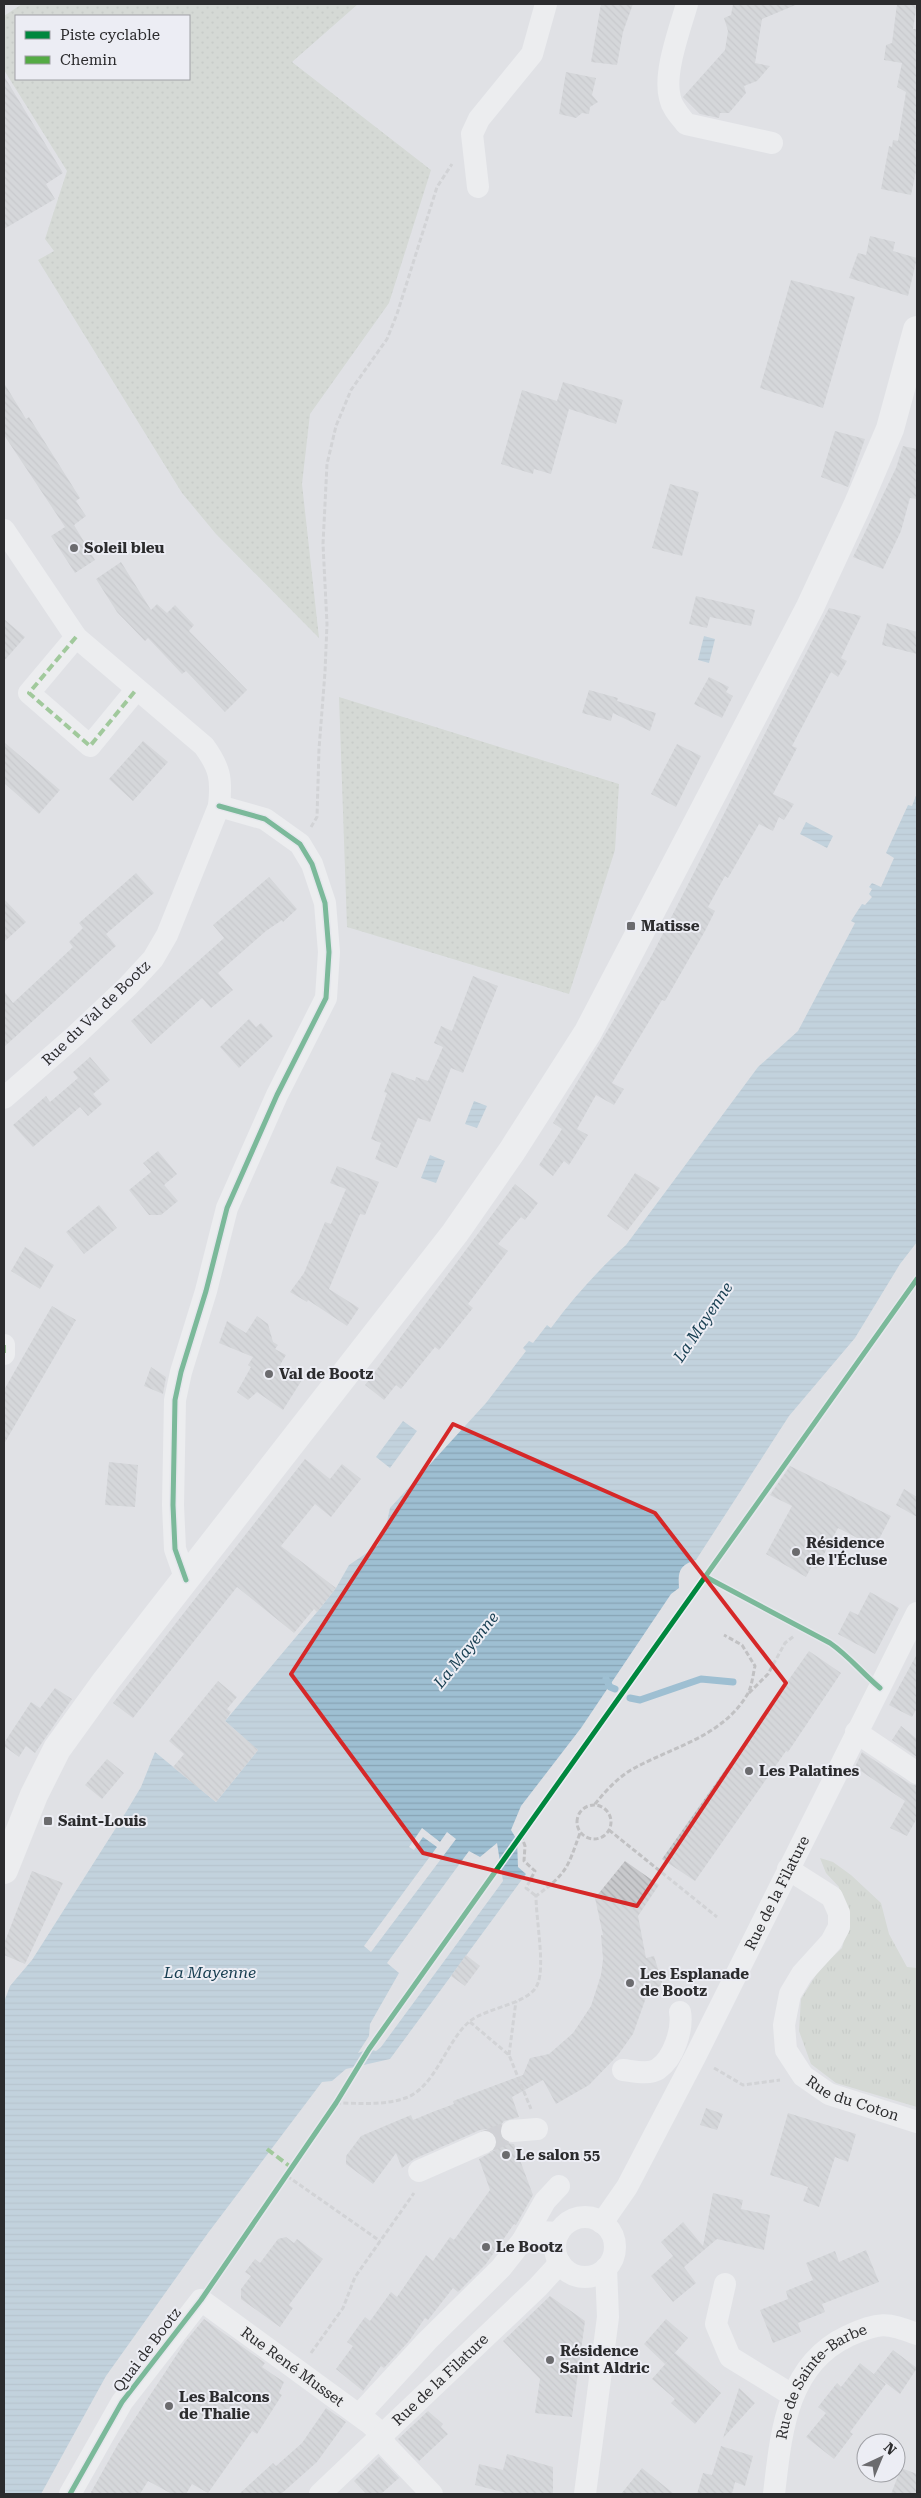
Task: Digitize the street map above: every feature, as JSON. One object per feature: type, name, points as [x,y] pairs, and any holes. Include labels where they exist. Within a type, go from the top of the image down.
[{"type":"main road","points":[[4,1870],[34,1795],[57,1749],[106,1681],[455,1233],[512,1151],[588,1032],[810,607],[854,514],[890,429],[917,330]]},
{"type":"street","points":[[478,187],[472,134],[480,119],[532,54],[546,4]]},
{"type":"street","points":[[687,4],[669,72],[669,97],[674,108],[686,124],[772,143]]},
{"type":"street","name":"Rue du Val de Bootz","points":[[4,530],[76,637],[204,746],[216,763],[222,784],[219,806],[167,935],[153,959],[75,1036],[4,1098]]},
{"type":"street","points":[[76,637],[29,693],[90,746],[136,690]]},
{"type":"street","points":[[186,1580],[175,1549],[173,1505],[175,1400],[181,1372],[206,1291],[227,1208],[277,1095],[326,998],[329,952],[325,904],[312,864],[300,844],[266,819],[219,806]]},
{"type":"street","points":[[4,1345],[4,1354]]},
{"type":"street","name":"Rue de la Filature","points":[[602,2223],[628,2187],[917,1613]]},
{"type":"street","points":[[856,1732],[917,1773]]},
{"type":"street","name":"Rue du Coton","points":[[788,1869],[832,1898],[839,1913],[839,1927],[831,1942],[802,1974],[790,1994],[784,2025],[786,2050],[803,2076],[829,2094],[917,2122]]},
{"type":"street","points":[[623,2070],[645,2072],[658,2069],[668,2057],[678,2038],[682,2023],[680,2012]]},
{"type":"street","points":[[512,2131],[534,2120]]},
{"type":"street","points":[[419,2171],[485,2142]]},
{"type":"street","points":[[359,2415],[427,2341],[501,2268],[524,2240],[545,2201],[559,2186]]},
{"type":"street","points":[[585,2494],[608,2317],[606,2268],[614,2250],[609,2230],[593,2218],[573,2219],[558,2233],[556,2248],[560,2263],[566,2270],[582,2276],[599,2273],[606,2268]]},
{"type":"street","points":[[524,2240],[541,2232],[558,2233]]},
{"type":"street","name":"Rue de la Filature","points":[[320,2494],[538,2287],[560,2263]]},
{"type":"street","points":[[725,2284],[716,2324],[730,2357],[792,2395]]},
{"type":"street","name":"Rue René Musset","points":[[201,2300],[375,2428],[432,2494]]},
{"type":"street","name":"Quai de Bootz","points":[[70,2494],[122,2402],[201,2300]]},
{"type":"street","name":"Rue de Sainte-Barbe","points":[[774,2494],[780,2444],[792,2395],[810,2365],[832,2344],[864,2329],[890,2323],[917,2334]]},
{"type":"path","points":[[300,844],[317,817],[327,624],[323,544],[327,464],[336,426],[351,390],[387,339],[397,314],[437,187],[472,134]]},
{"type":"path","points":[[724,1635],[742,1645],[755,1666],[748,1694]]},
{"type":"path","points":[[595,1804],[609,1813],[611,1818],[609,1830],[601,1838],[596,1839],[580,1833],[576,1822],[580,1811],[584,1807],[595,1804],[606,1790],[629,1771],[707,1735],[731,1715],[768,1674],[785,1643],[794,1636]]},
{"type":"path","points":[[609,1830],[717,1917]]},
{"type":"path","points":[[536,1896],[559,1879],[568,1866],[580,1833]]},
{"type":"path","points":[[521,1835],[524,1846],[524,1861],[535,1871],[526,1888],[536,1896]]},
{"type":"path","points":[[336,2103],[382,2103],[408,2096],[431,2076],[462,2029],[470,2022],[490,2010],[530,1994],[538,1983],[541,1959],[536,1919],[536,1896]]},
{"type":"path","points":[[508,2056],[516,2001]]},
{"type":"path","points":[[470,2022],[508,2056],[534,2120]]},
{"type":"path","points":[[724,2074],[743,2085],[803,2076]]},
{"type":"path","points":[[313,2356],[311,2354],[343,2308],[355,2277],[423,2180],[419,2171]]},
{"type":"path","points":[[287,2176],[380,2241]]},
{"type":"highlighted area","points":[[453,1424],[655,1513],[786,1683],[637,1906],[423,1853],[291,1674]]},
{"type":"green space","points":[[22,4],[358,4],[292,62],[431,170],[389,303],[310,414],[302,484],[319,638],[216,534],[182,493],[38,260],[54,251],[45,239],[67,171],[4,70],[4,16]]},
{"type":"green space","points":[[339,697],[619,784],[615,850],[569,994],[347,927]]},
{"type":"green space","points":[[820,1858],[833,1862],[851,1875],[881,1903],[889,1934],[907,1967],[917,1968],[917,2107],[836,2083],[811,2064],[799,2031],[801,1999],[819,1970],[842,1948],[847,1929],[839,1887],[826,1873]]},
{"type":"water","points":[[704,636],[715,639],[709,663],[698,660]]},
{"type":"water","name":"La Mayenne","points":[[917,793],[917,1242],[900,1264],[855,1338],[789,1416],[696,1560],[686,1564],[679,1573],[679,1588],[671,1594],[581,1728],[521,1806],[511,1830],[517,1840],[518,1867],[526,1874],[390,2059],[346,2069],[332,2081],[322,2082],[208,2233],[106,2376],[41,2494],[4,2494],[4,2002],[10,1986],[32,1960],[126,1812],[141,1787],[155,1752],[216,1802],[258,1750],[225,1721],[317,1612],[336,1588],[349,1565],[377,1546],[385,1531],[390,1508],[486,1403],[526,1351],[523,1348],[529,1341],[533,1343],[547,1325],[551,1328],[568,1305],[626,1245],[758,1067],[798,1031],[855,923],[851,921],[862,904],[865,905],[872,897],[869,894],[872,889],[869,887],[872,883],[881,887],[894,858],[886,853],[908,805],[912,806]],"holes":[[[422,1828],[440,1842],[447,1832],[456,1839],[371,1952],[364,1946],[437,1847],[423,1837],[414,1850],[409,1847]],[[497,1843],[503,1881],[381,2047],[376,2051],[369,2049],[358,2053],[369,2036],[370,2024],[399,1973],[387,1963],[469,1851],[480,1857]]]},
{"type":"water","points":[[806,822],[833,836],[827,848],[800,834]]},
{"type":"water","points":[[474,1101],[487,1106],[477,1128],[465,1124]]},
{"type":"water","points":[[430,1155],[445,1161],[436,1183],[421,1178]]},
{"type":"water","points":[[403,1421],[417,1431],[390,1468],[376,1457]]},
{"type":"building","points":[[601,4],[633,4],[623,32],[617,65],[591,62]]},
{"type":"building","points":[[733,4],[798,4],[762,19],[755,63],[770,66],[757,81],[744,86],[746,93],[729,113],[720,113],[719,118],[700,114],[683,97],[725,50],[728,31],[724,18],[731,15]]},
{"type":"building","points":[[897,4],[917,4],[913,29],[917,29],[917,167],[911,195],[881,189],[889,146],[892,147],[893,140],[898,141],[906,92],[897,87],[902,63],[884,60],[886,45],[892,43]]},
{"type":"building","points":[[566,72],[596,78],[592,95],[598,102],[590,107],[589,114],[582,113],[576,118],[559,114]]},
{"type":"building","points":[[4,76],[63,173],[46,184],[55,199],[4,229]]},
{"type":"building","points":[[870,236],[895,242],[893,251],[917,258],[908,296],[849,278],[858,253],[866,255]]},
{"type":"building","points":[[791,280],[855,297],[823,408],[760,388]]},
{"type":"building","points":[[563,382],[623,400],[616,424],[569,409],[551,474],[534,469],[533,474],[501,464],[522,390],[557,401]]},
{"type":"building","points":[[4,383],[26,419],[29,417],[80,498],[76,501],[86,516],[74,525],[95,560],[75,573],[51,536],[65,527],[4,435]]},
{"type":"building","points":[[835,431],[865,439],[848,487],[821,477]]},
{"type":"building","points":[[903,446],[917,449],[917,499],[910,498],[901,531],[883,569],[853,557],[896,468]]},
{"type":"building","points":[[670,484],[699,492],[682,556],[652,548]]},
{"type":"building","points":[[121,562],[151,610],[157,604],[167,613],[175,605],[194,625],[189,631],[247,690],[225,712],[186,671],[182,674],[148,638],[145,641],[117,612],[96,579]]},
{"type":"building","points":[[696,596],[755,610],[751,626],[710,617],[707,628],[689,624]]},
{"type":"building","points":[[829,608],[861,616],[841,658],[847,661],[838,677],[831,672],[792,746],[797,748],[773,794],[794,804],[784,820],[779,817],[773,831],[759,824],[728,878],[725,876],[708,907],[715,911],[705,931],[665,1001],[662,1000],[612,1083],[624,1089],[614,1105],[596,1095],[577,1129],[588,1135],[569,1165],[564,1161],[553,1176],[539,1165],[562,1129],[553,1123],[652,955]]},
{"type":"building","points":[[4,619],[25,637],[4,661]]},
{"type":"building","points":[[887,623],[917,632],[917,654],[882,645]]},
{"type":"building","points":[[709,677],[729,687],[726,692],[733,696],[722,718],[694,704]]},
{"type":"building","points":[[589,690],[618,698],[617,701],[656,713],[650,731],[613,713],[611,721],[582,713]]},
{"type":"building","points":[[143,741],[168,762],[133,801],[109,779]]},
{"type":"building","points":[[4,742],[60,790],[39,814],[4,783]]},
{"type":"building","points":[[677,744],[701,756],[676,807],[651,794]]},
{"type":"building","points":[[136,873],[154,893],[106,934],[116,946],[4,1047],[4,991],[13,1003],[73,947],[69,942],[83,928],[79,923]]},
{"type":"building","points":[[269,877],[297,909],[283,922],[282,920],[266,931],[218,973],[233,990],[211,1008],[202,998],[151,1044],[131,1021],[224,938],[213,925]]},
{"type":"building","points":[[4,899],[26,922],[4,942]]},
{"type":"building","points":[[473,976],[498,986],[463,1073],[451,1068],[430,1122],[418,1118],[397,1168],[375,1159],[381,1143],[371,1139],[387,1093],[384,1092],[392,1072],[415,1081],[416,1077],[428,1081],[443,1047],[434,1043],[441,1026],[452,1031]]},
{"type":"building","points":[[249,1019],[256,1027],[261,1023],[273,1036],[239,1068],[220,1047]]},
{"type":"building","points":[[90,1057],[110,1080],[93,1094],[102,1104],[88,1116],[80,1107],[33,1147],[13,1125],[46,1096],[50,1102],[78,1078],[73,1072]]},
{"type":"building","points":[[158,1151],[177,1174],[164,1185],[178,1201],[161,1215],[149,1215],[129,1190],[151,1172],[143,1163]]},
{"type":"building","points":[[337,1166],[379,1182],[365,1215],[360,1214],[329,1289],[359,1308],[347,1326],[308,1300],[307,1302],[290,1292],[304,1273],[325,1222],[331,1224],[346,1189],[330,1183]]},
{"type":"building","points":[[635,1173],[660,1188],[627,1231],[607,1216]]},
{"type":"building","points":[[515,1184],[538,1203],[525,1220],[521,1217],[498,1244],[508,1251],[468,1304],[473,1308],[439,1350],[435,1347],[401,1389],[396,1385],[384,1400],[365,1385]]},
{"type":"building","points":[[99,1205],[117,1228],[84,1254],[66,1232]]},
{"type":"building","points":[[25,1247],[54,1265],[40,1289],[11,1271]]},
{"type":"building","points":[[52,1306],[76,1320],[4,1444],[4,1390]]},
{"type":"building","name":"Val de Bootz","points":[[257,1316],[268,1324],[273,1342],[278,1345],[275,1349],[286,1355],[280,1365],[302,1380],[283,1410],[257,1392],[248,1400],[237,1392],[251,1367],[248,1365],[253,1357],[219,1343],[227,1321],[246,1333]]},
{"type":"building","points":[[151,1367],[166,1377],[163,1394],[144,1386]]},
{"type":"building","points":[[305,1459],[330,1479],[342,1464],[361,1479],[331,1517],[315,1504],[281,1546],[336,1588],[317,1612],[314,1609],[294,1633],[237,1587],[133,1718],[113,1703]]},
{"type":"building","points":[[109,1462],[138,1465],[135,1507],[105,1505]]},
{"type":"building","points":[[790,1466],[891,1516],[875,1547],[838,1528],[816,1569],[812,1566],[806,1577],[766,1554],[792,1506],[770,1495]]},
{"type":"building","points":[[904,1489],[917,1497],[917,1517],[896,1505]]},
{"type":"building","points":[[870,1592],[899,1608],[875,1654],[838,1634],[850,1611],[858,1615]]},
{"type":"building","name":"Les Palatines","points":[[809,1651],[841,1673],[788,1752],[786,1751],[695,1881],[662,1859]]},
{"type":"building","points":[[917,1654],[917,1708],[912,1717],[889,1705]]},
{"type":"building","points":[[218,1681],[237,1697],[227,1709],[231,1712],[225,1721],[258,1750],[216,1802],[173,1767],[184,1754],[169,1741]]},
{"type":"building","points":[[55,1688],[72,1699],[35,1753],[26,1746],[19,1757],[4,1746],[4,1743],[31,1702],[40,1708]]},
{"type":"building","points":[[901,1726],[917,1739],[917,1757],[892,1740]]},
{"type":"building","points":[[862,1752],[910,1784],[917,1786],[917,1818],[907,1836],[890,1828],[905,1801],[855,1767]]},
{"type":"building","points":[[107,1759],[124,1773],[102,1799],[85,1785]]},
{"type":"building","points":[[625,1861],[659,1885],[638,1916],[646,1958],[654,1956],[662,1982],[660,1986],[648,1992],[633,2034],[618,2055],[589,2085],[556,2104],[543,2080],[512,2097],[519,2117],[504,2121],[500,2126],[499,2133],[506,2143],[514,2144],[533,2195],[516,2225],[514,2224],[486,2264],[458,2292],[453,2288],[428,2320],[425,2318],[409,2341],[384,2368],[381,2366],[363,2391],[336,2369],[353,2346],[347,2342],[365,2317],[370,2321],[391,2292],[397,2297],[426,2255],[433,2261],[450,2237],[454,2240],[490,2190],[479,2159],[495,2150],[498,2143],[493,2132],[487,2129],[480,2130],[414,2159],[402,2168],[396,2153],[373,2184],[346,2164],[346,2156],[361,2136],[411,2115],[413,2120],[454,2104],[453,2101],[523,2075],[530,2058],[549,2054],[573,2033],[591,2006],[601,1975],[603,1959],[601,1935],[603,1935],[595,1898]]},
{"type":"building","points":[[32,1871],[63,1883],[25,1964],[4,1955],[4,1944]]},
{"type":"building","points":[[466,1955],[480,1966],[465,1986],[451,1976]]},
{"type":"building","points":[[706,2108],[723,2114],[717,2130],[700,2125]]},
{"type":"building","points":[[788,2113],[856,2134],[848,2162],[835,2157],[819,2207],[803,2201],[808,2187],[770,2175]]},
{"type":"building","points":[[713,2193],[743,2200],[741,2209],[770,2215],[764,2250],[717,2239],[684,2267],[696,2283],[673,2302],[651,2276],[673,2256],[661,2242],[683,2222],[703,2246]]},
{"type":"building","points":[[286,2237],[294,2243],[297,2239],[323,2259],[289,2305],[293,2308],[280,2327],[241,2299],[241,2289],[251,2276],[245,2272],[255,2259],[260,2263],[278,2239]]},
{"type":"building","points":[[866,2250],[879,2282],[822,2304],[825,2312],[798,2323],[801,2332],[773,2343],[760,2310],[788,2299],[786,2291],[813,2280],[806,2263],[835,2251],[839,2262]]},
{"type":"building","name":"Résidence Saint Aldric","points":[[550,2296],[585,2321],[572,2417],[535,2413],[540,2379],[503,2341]]},
{"type":"building","points":[[204,2319],[265,2363],[262,2367],[284,2382],[279,2393],[282,2395],[257,2434],[252,2431],[208,2493],[192,2484],[186,2494],[172,2494],[148,2481],[140,2494],[90,2494],[118,2444],[185,2342]]},
{"type":"building","points":[[666,2319],[688,2338],[665,2364],[644,2344]]},
{"type":"building","points":[[893,2350],[917,2368],[900,2394],[874,2374]]},
{"type":"building","points":[[675,2353],[721,2393],[695,2424],[671,2403],[675,2399],[652,2379]]},
{"type":"building","points":[[860,2363],[886,2384],[850,2432],[853,2434],[834,2459],[806,2437],[826,2413],[818,2407],[837,2383],[841,2387]]},
{"type":"building","points":[[739,2388],[755,2403],[723,2438]]},
{"type":"building","points":[[326,2408],[346,2422],[317,2462],[281,2494],[239,2494],[273,2463],[276,2466],[302,2443]]},
{"type":"building","points":[[428,2411],[443,2424],[441,2427],[448,2434],[419,2461],[398,2439]]},
{"type":"building","points":[[721,2446],[753,2456],[745,2486],[735,2482],[732,2494],[697,2494],[703,2473],[712,2475]]},
{"type":"building","points":[[507,2454],[553,2467],[553,2494],[510,2494],[475,2485],[479,2464],[503,2470]]},
{"type":"building","points":[[379,2457],[399,2478],[381,2494],[366,2494],[354,2481]]},
{"type":"building","points":[[642,2468],[674,2494],[621,2494]]},
{"type":"building","points":[[906,2470],[917,2474],[917,2494],[891,2494],[895,2483],[906,2483]]},
{"type":"waterway","points":[[606,1679],[610,1687],[615,1689]]},
{"type":"waterway","points":[[630,1698],[640,1700],[701,1679],[733,1682]]},
{"type":"tunnel","points":[[485,2142],[512,2131]]},
{"type":"marked path","points":[[76,637],[29,693],[90,746],[136,690]]},
{"type":"marked path","points":[[4,1345],[4,1354]]},
{"type":"marked path","points":[[267,2149],[292,2168]]},
{"type":"cycle path","points":[[186,1580],[175,1549],[173,1505],[175,1400],[181,1372],[206,1291],[227,1208],[277,1095],[326,998],[329,952],[325,903],[312,864],[300,844],[265,819],[219,806]]},
{"type":"cycle path","points":[[70,2494],[122,2402],[201,2300],[336,2103],[369,2049],[917,1279]]},
{"type":"cycle path","points":[[706,1577],[830,1643],[880,1688]]},
{"type":"place","name":"Soleil bleu","points":[[74,548]]},
{"type":"place","name":"Matisse","points":[[631,926]]},
{"type":"place","name":"Val de Bootz","points":[[269,1374]]},
{"type":"place","name":"Résidence de l'Écluse","points":[[796,1552]]},
{"type":"place","name":"Les Palatines","points":[[749,1771]]},
{"type":"place","name":"Saint-Louis","points":[[48,1821]]},
{"type":"place","name":"Les Esplanade de Bootz","points":[[630,1983]]},
{"type":"place","name":"Le salon 55","points":[[506,2155]]},
{"type":"place","name":"Le Bootz","points":[[486,2247]]},
{"type":"place","name":"Résidence Saint Aldric","points":[[550,2360]]},
{"type":"place","name":"Les Balcons de Thalie","points":[[169,2406]]}]
